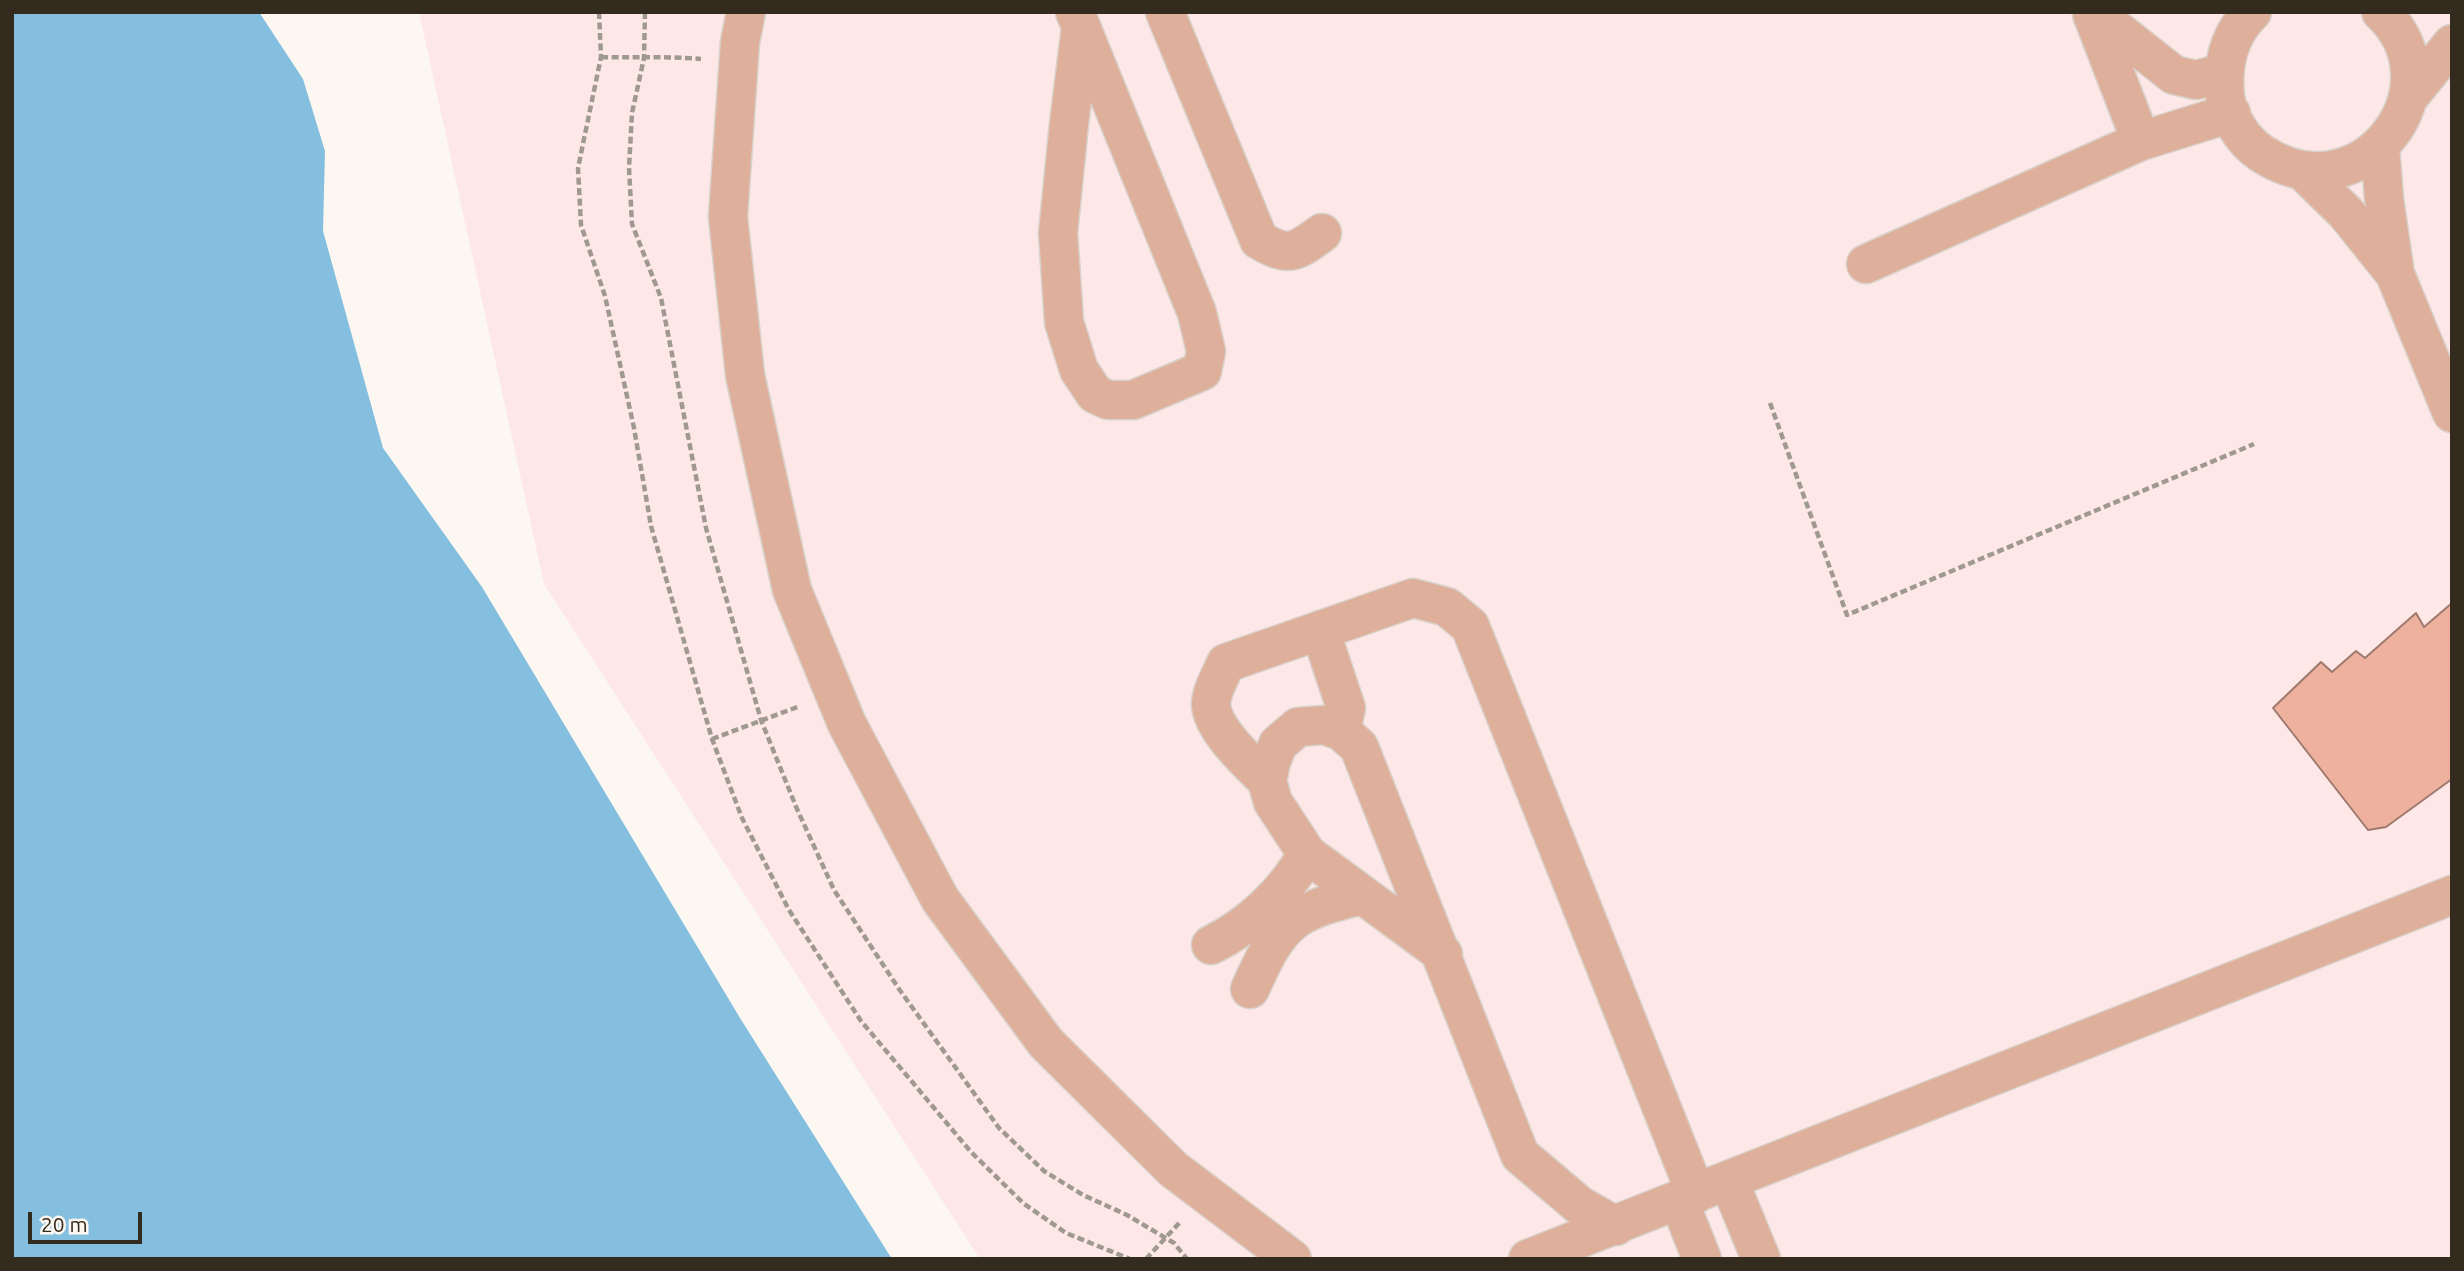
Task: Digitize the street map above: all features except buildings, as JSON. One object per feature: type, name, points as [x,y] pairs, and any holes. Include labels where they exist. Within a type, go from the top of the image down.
[{"type":"lane","points":[[746,12],[739,63],[728,217],[745,375],[792,590],[847,724],[940,899],[1046,1043],[1172,1169],[1292,1259]]},
{"type":"lane","points":[[1166,12],[1259,240],[1276,249],[1297,251],[1322,233]]},
{"type":"lane","points":[[2092,12],[2174,75],[2196,80],[2223,73]]},
{"type":"lane","points":[[2092,12],[2141,141]]},
{"type":"lane","points":[[2381,12],[2403,42],[2409,70],[2408,98]]},
{"type":"lane","points":[[2246,15],[2229,45],[2223,73],[2226,101],[2236,127],[2253,148],[2277,163],[2303,171],[2331,171],[2358,162],[2381,146],[2398,124],[2408,98],[2452,44]]},
{"type":"lane","points":[[1078,20],[1197,313],[1206,351],[1202,371],[1133,400],[1108,400],[1095,394],[1079,370],[1064,322],[1058,233],[1078,20]]},
{"type":"lane","points":[[1866,264],[2141,141],[2231,113]]},
{"type":"lane","points":[[2381,146],[2384,199],[2395,274],[2452,413]]},
{"type":"lane","points":[[2303,171],[2346,213],[2395,274]]},
{"type":"lane","points":[[1443,954],[1307,855],[1273,802],[1267,781],[1217,724],[1211,705],[1217,681],[1226,663],[1413,598],[1447,607],[1470,626],[1701,1192],[1761,1259]]},
{"type":"lane","points":[[1320,630],[1346,708],[1341,731]]},
{"type":"lane","points":[[1267,781],[1278,744],[1298,727],[1325,725],[1341,731],[1359,747],[1443,954],[1520,1155],[1579,1205],[1616,1226]]},
{"type":"lane","points":[[1210,946],[1231,935],[1253,918],[1295,876],[1307,855]]},
{"type":"lane","points":[[1250,989],[1267,952],[1291,922],[1315,910],[1362,895]]},
{"type":"lane","points":[[1528,1259],[2452,895]]},
{"type":"lane","points":[[1701,1192],[1702,1259]]},
{"type":"path","points":[[599,12],[601,57],[578,168],[581,225],[605,296],[634,428],[651,526],[712,739],[742,818],[789,911],[861,1021],[971,1152],[1023,1203],[1066,1233],[1130,1259]]},
{"type":"path","points":[[601,57],[668,56],[739,63]]},
{"type":"path","points":[[1770,403],[1847,615],[2254,444]]},
{"type":"path","points":[[712,739],[834,693]]},
{"type":"path","points":[[1146,1259],[1206,1194]]},
{"type":"shaded area","points":[[419,12],[2452,12],[2452,1259],[980,1259],[544,584]]},
{"type":"water","points":[[12,12],[259,12],[303,79],[325,151],[323,231],[383,448],[482,587],[740,1018],[892,1259],[12,1259]]}]
